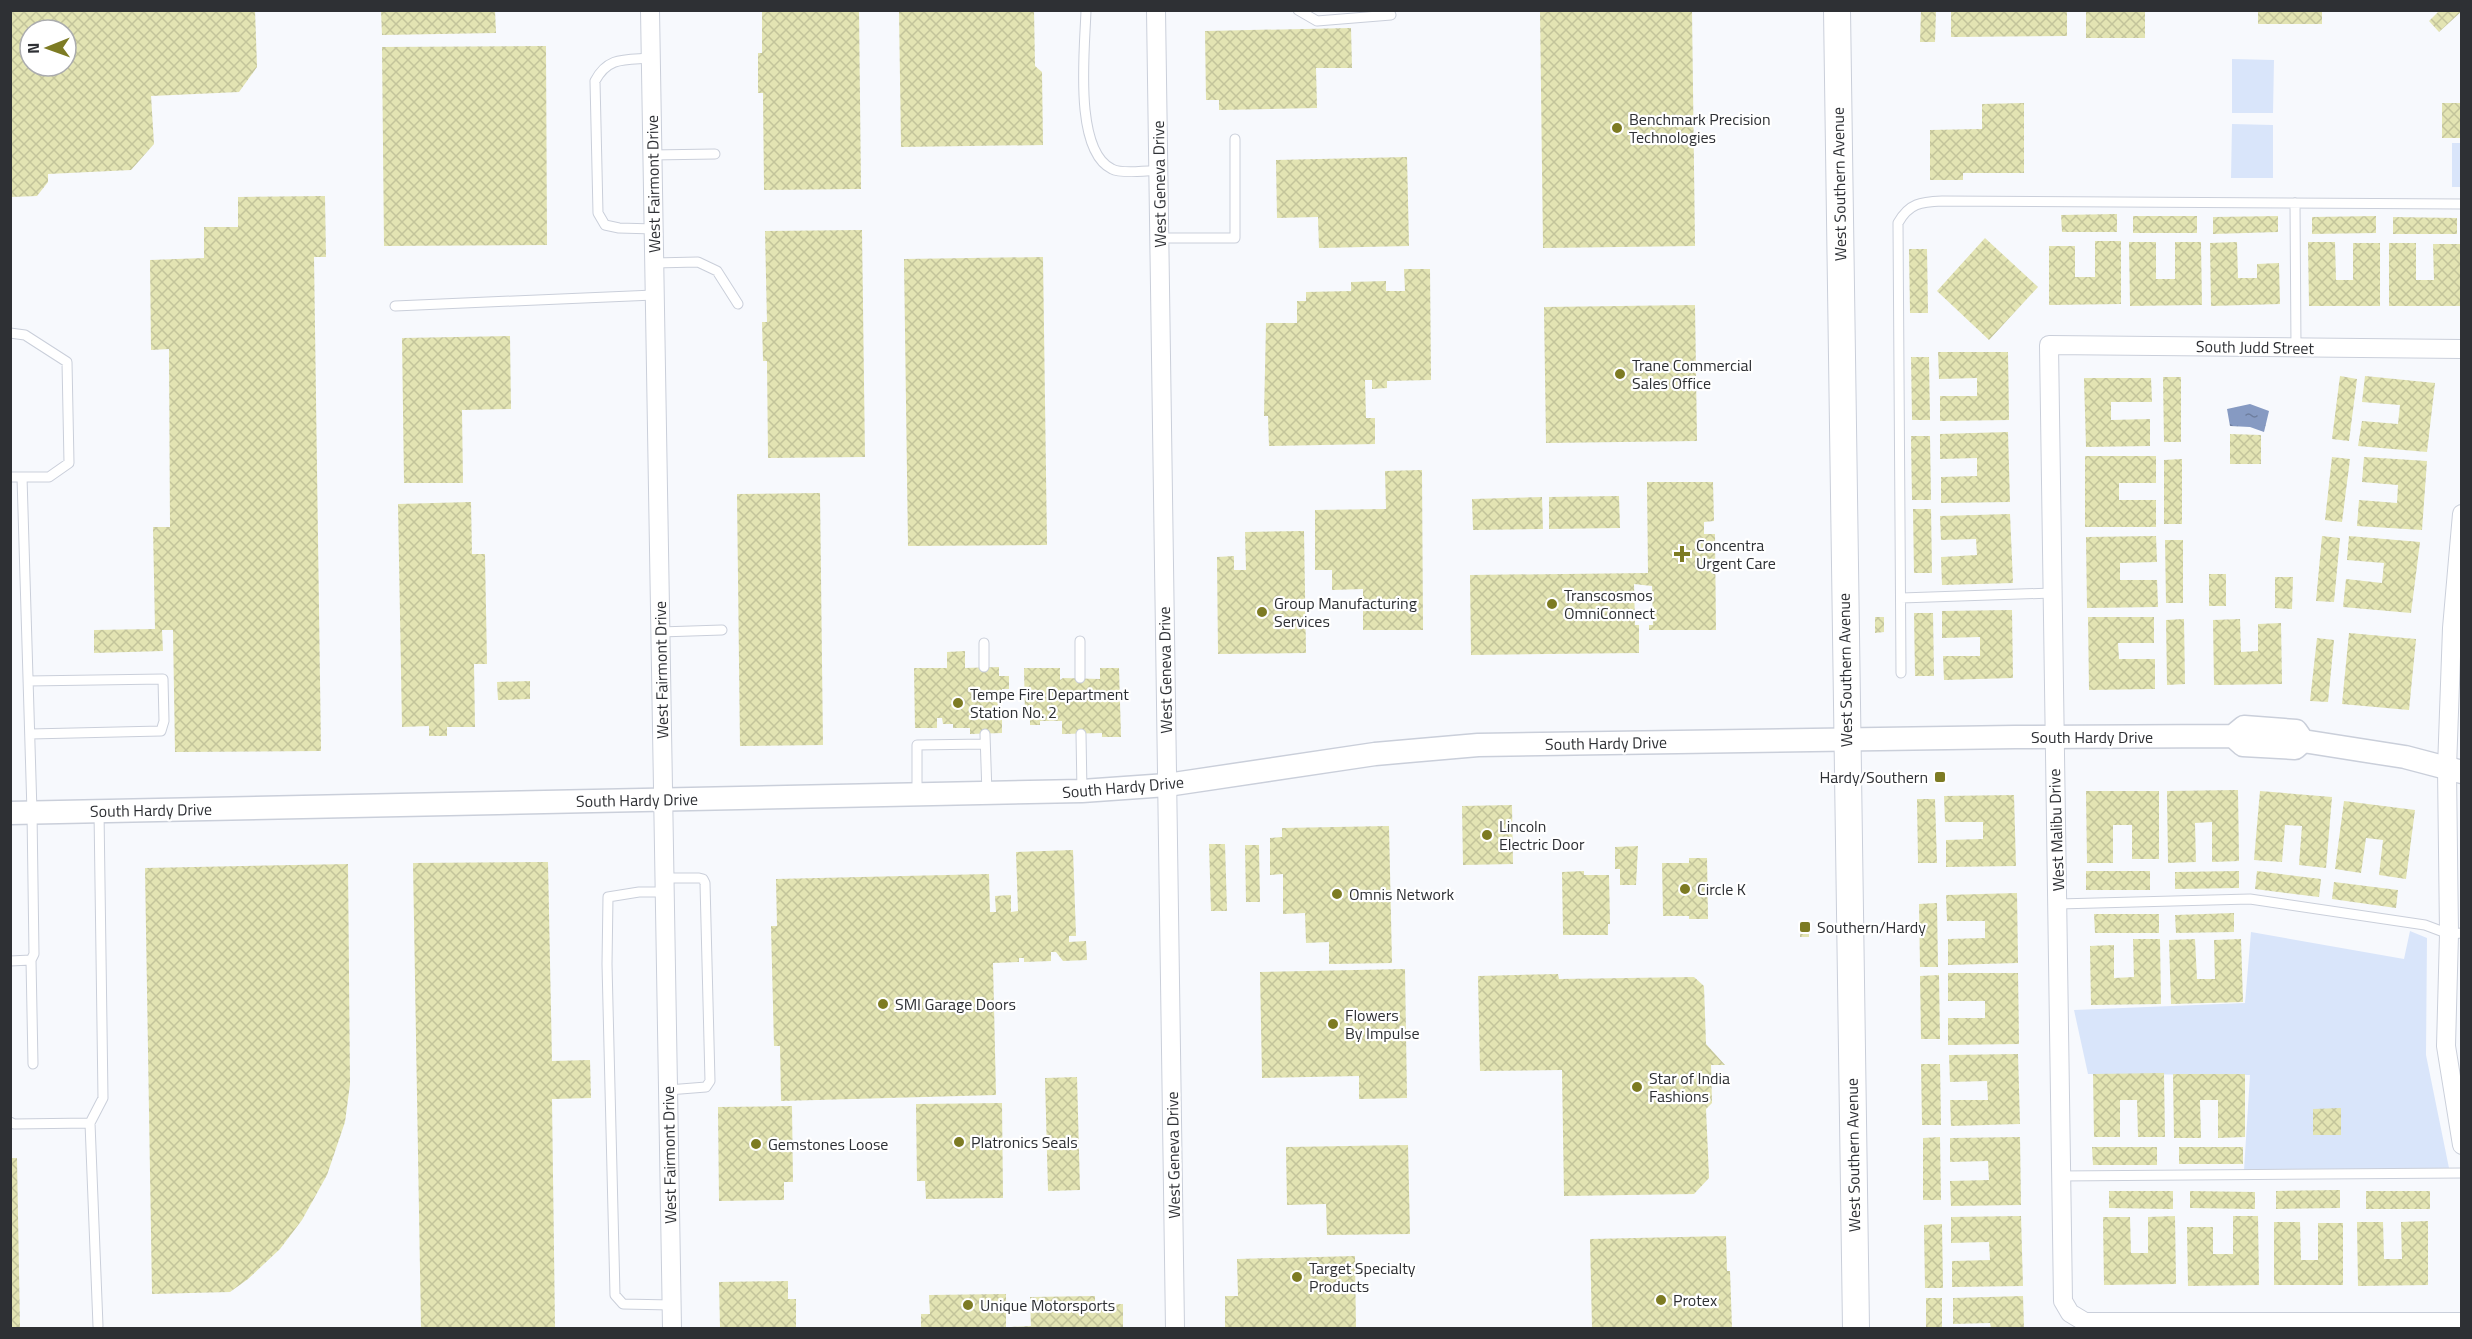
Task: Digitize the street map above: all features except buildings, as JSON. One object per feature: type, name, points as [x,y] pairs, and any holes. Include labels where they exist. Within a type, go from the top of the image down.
[{"type":"main road","name":"West Southern Avenue","points":[[1836,10],[1856,1329]]},
{"type":"street","name":"West Fairmont Drive","points":[[650,10],[672,1329]]},
{"type":"street","name":"West Geneva Drive","points":[[1156,10],[1175,1329]]},
{"type":"street","name":"South Judd Street","points":[[2049,345],[2462,349]]},
{"type":"street","name":"West Malibu Drive","points":[[2049,345],[2063,1300],[2070,1313],[2085,1322],[2462,1322]]},
{"type":"street","points":[[2462,514],[2452,628],[2455,933],[2446,1046],[2462,1145]]},
{"type":"street","name":"South Hardy Drive","points":[[21,812],[1082,791],[1167,785],[1375,754],[1478,746],[2054,736],[2232,736],[2243,745],[2295,748],[2303,741],[2370,751],[2454,770]]},
{"type":"lane","points":[[1086,10],[1085,124],[1091,145],[1101,160],[1113,170],[1159,170]]},
{"type":"lane","points":[[1298,10],[1317,21],[1391,15]]},
{"type":"lane","points":[[651,58],[613,61],[601,68],[595,81],[595,92],[598,213],[605,225],[619,228],[654,229]]},
{"type":"lane","points":[[1160,238],[1235,238],[1234,139]]},
{"type":"lane","points":[[652,155],[715,154]]},
{"type":"lane","points":[[1901,673],[1898,223],[1905,210],[1923,202],[1942,201],[2462,204]]},
{"type":"lane","points":[[2295,203],[2296,347]]},
{"type":"lane","points":[[654,263],[698,262],[717,271],[738,304]]},
{"type":"lane","points":[[395,306],[654,295]]},
{"type":"lane","points":[[10,333],[25,335],[67,362],[69,463],[49,477],[10,477]]},
{"type":"lane","points":[[22,477],[30,734],[21,812],[34,954],[31,960],[33,1064]]},
{"type":"lane","points":[[1901,598],[2052,593]]},
{"type":"lane","points":[[660,632],[723,630]]},
{"type":"lane","points":[[1080,641],[1080,678]]},
{"type":"lane","points":[[984,644],[984,667]]},
{"type":"lane","points":[[28,681],[163,679],[164,721],[161,731],[30,734]]},
{"type":"lane","points":[[985,734],[987,794]]},
{"type":"lane","points":[[1081,734],[1082,791]]},
{"type":"lane","points":[[918,796],[917,745],[985,744]]},
{"type":"lane","points":[[98,1326],[90,1123],[103,1098],[99,811]]},
{"type":"lane","points":[[668,1090],[706,1087],[710,1081],[705,883],[699,878],[608,897],[607,964],[615,1295],[622,1304],[671,1305]]},
{"type":"lane","points":[[2058,904],[2250,899],[2425,925],[2455,933]]},
{"type":"lane","points":[[10,961],[31,960]]},
{"type":"lane","points":[[10,1122],[14,1124],[90,1123]]},
{"type":"lane","points":[[2060,1176],[2462,1173]]},
{"type":"shaded area","points":[[2232,59],[2274,60],[2273,113],[2232,113]]},
{"type":"shaded area","points":[[2232,124],[2273,125],[2273,178],[2231,178]]},
{"type":"shaded area","points":[[2452,143],[2461,143],[2461,187],[2452,187]]},
{"type":"shaded area","points":[[2410,931],[2427,938],[2426,1055],[2450,1173],[2244,1170],[2250,1075],[2088,1074],[2074,1010],[2245,1003],[2251,932],[2404,959]]},
{"type":"water","points":[[2250,404],[2269,411],[2264,432],[2250,427],[2230,426],[2227,409]]},
{"type":"place","name":"Benchmark Precision Technologies","points":[[1617,128]]},
{"type":"place","name":"Trane Commercial Sales Office","points":[[1620,374]]},
{"type":"place","name":"Concentra Urgent Care","points":[[1682,554]]},
{"type":"place","name":"Transcosmos OmniConnect","points":[[1552,604]]},
{"type":"place","name":"Group Manufacturing Services","points":[[1262,612]]},
{"type":"place","name":"Tempe Fire Department Station No. 2","points":[[958,703]]},
{"type":"place","name":"Hardy/Southern","points":[[1940,777]]},
{"type":"place","name":"Lincoln Electric Door","points":[[1487,835]]},
{"type":"place","name":"Circle K","points":[[1685,889]]},
{"type":"place","name":"Omnis Network","points":[[1337,894]]},
{"type":"place","name":"Southern/Hardy","points":[[1805,927]]},
{"type":"place","name":"SMI Garage Doors","points":[[883,1004]]},
{"type":"place","name":"Flowers By Impulse","points":[[1333,1024]]},
{"type":"place","name":"Star of India Fashions","points":[[1637,1087]]},
{"type":"place","name":"Platronics Seals","points":[[959,1142]]},
{"type":"place","name":"Gemstones Loose","points":[[756,1144]]},
{"type":"place","name":"Target Specialty Products","points":[[1297,1277]]},
{"type":"place","name":"Protex","points":[[1661,1300]]},
{"type":"place","name":"Unique Motorsports","points":[[968,1305]]}]
